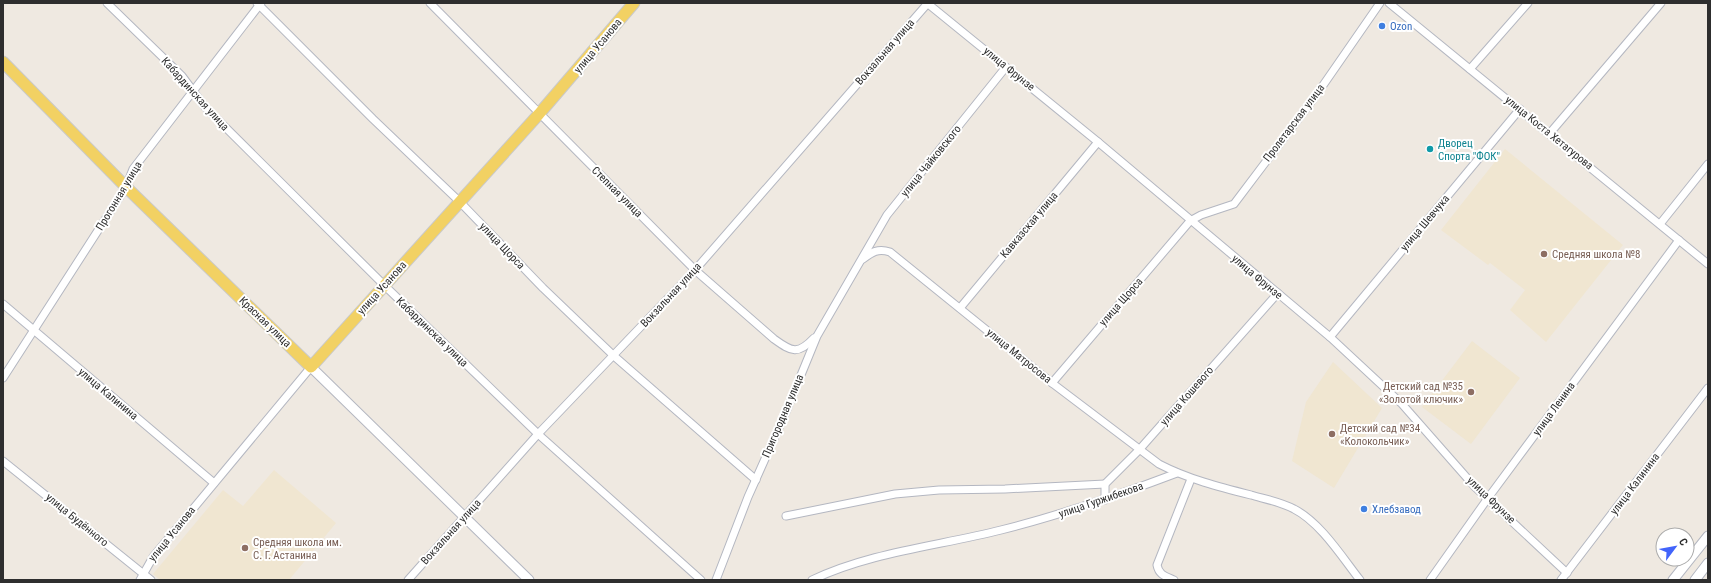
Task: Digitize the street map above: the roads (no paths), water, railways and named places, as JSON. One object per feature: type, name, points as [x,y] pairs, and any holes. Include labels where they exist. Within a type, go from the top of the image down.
[{"type":"main road","name":"улица Усанова","points":[[311,368],[539,114],[634,3]]},
{"type":"main road","name":"Красная улица","points":[[3,62],[126,187],[311,368]]},
{"type":"street","name":"Кабардинская улица","points":[[107,3],[182,76],[205,107],[384,285],[538,434],[701,580]]},
{"type":"street","name":"Степная улица","points":[[430,3],[695,270],[774,339],[786,348],[796,351],[806,347],[817,336]]},
{"type":"street","name":"улица Фрунзе","points":[[928,3],[1098,142],[1190,221],[1330,337],[1402,404],[1475,487],[1567,573]]},
{"type":"street","name":"Вокзальная улица","points":[[408,580],[538,434],[695,270],[928,3]]},
{"type":"street","name":"Пролетарская улица","points":[[1190,221],[1201,215],[1234,204],[1317,94],[1380,3]]},
{"type":"street","name":"улица Коста Хетагурова","points":[[1389,3],[1550,133],[1708,264]]},
{"type":"street","points":[[1470,69],[1528,3]]},
{"type":"street","points":[[1550,133],[1661,3]]},
{"type":"street","name":"Прогонная улица","points":[[3,378],[126,187],[132,170],[259,4]]},
{"type":"street","name":"улица Щорса","points":[[259,4],[368,114],[460,202],[543,288],[614,356],[756,480]]},
{"type":"street","name":"улица Чайковского","points":[[863,259],[887,215],[1006,67]]},
{"type":"street","name":"улица Шевчука","points":[[1330,337],[1520,109]]},
{"type":"street","name":"Кавказская улица","points":[[960,308],[1098,142]]},
{"type":"street","points":[[1660,224],[1708,164]]},
{"type":"street","name":"улица Щорса","points":[[1052,383],[1190,221]]},
{"type":"street","name":"улица Ленина","points":[[1430,580],[1488,498],[1679,240]]},
{"type":"street","name":"улица Матросова","points":[[863,259],[872,252],[882,249],[890,252],[1052,383],[1139,450],[1177,474]]},
{"type":"street","name":"Пригородная улица","points":[[716,580],[756,480],[786,414],[817,336],[863,259]]},
{"type":"street","name":"улица Кошевого","points":[[1104,484],[1139,450],[1278,293]]},
{"type":"street","name":"улица Калинина","points":[[3,304],[214,483]]},
{"type":"street","name":"улица Усанова","points":[[142,577],[153,557],[311,368]]},
{"type":"street","name":"Красная улица","points":[[311,368],[529,580]]},
{"type":"street","name":"улица Калинина","points":[[1561,580],[1708,388]]},
{"type":"street","name":"улица Будённого","points":[[3,461],[142,577],[151,580]]},
{"type":"street","points":[[1177,474],[1295,509],[1310,520],[1326,537],[1360,580]]},
{"type":"street","name":"улица Гуржибекова","points":[[812,580],[835,569],[878,557],[1000,531],[1105,500],[1177,474]]},
{"type":"street","points":[[1174,580],[1158,571],[1157,564],[1191,479]]},
{"type":"street","points":[[1104,484],[1105,500]]},
{"type":"street","name":"улица Гуржибекова","points":[[786,516],[894,494],[939,490],[1005,489],[1104,484]]},
{"type":"street","points":[[1674,580],[1708,536]]},
{"type":"street","points":[[1695,580],[1708,563]]},
{"type":"place","name":"Ozon","points":[[1382,26]]},
{"type":"place","name":"Дворец Спорта \"ФОК\"","points":[[1430,149]]},
{"type":"place","name":"Средняя школа №8","points":[[1544,254]]},
{"type":"place","name":"Детский сад №35 «Золотой ключик»","points":[[1471,392]]},
{"type":"place","name":"Детский сад №34 «Колокольчик»","points":[[1332,434]]},
{"type":"place","name":"Хлебзавод","points":[[1364,509]]},
{"type":"place","name":"Средняя школа им. C. Г. Астанина","points":[[245,548]]}]
